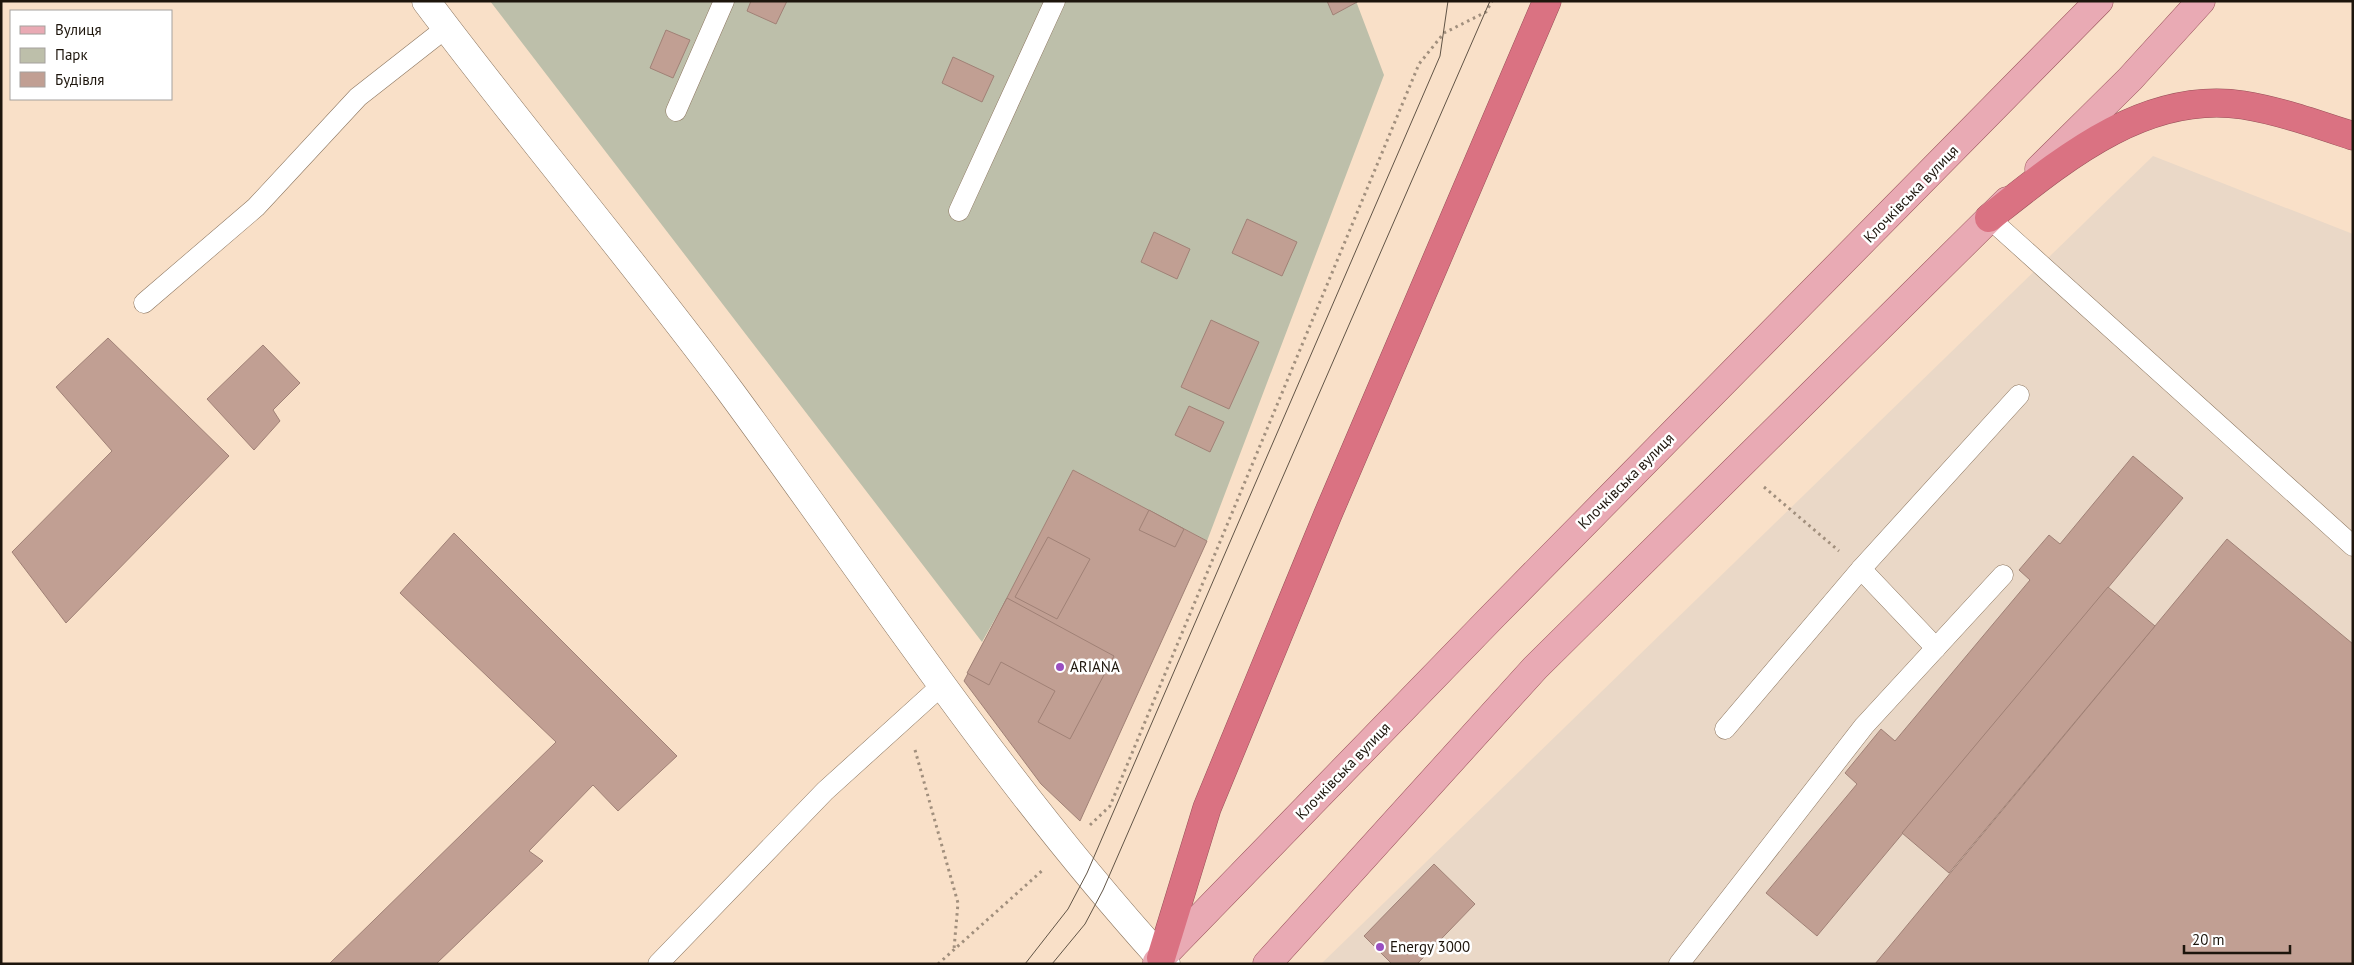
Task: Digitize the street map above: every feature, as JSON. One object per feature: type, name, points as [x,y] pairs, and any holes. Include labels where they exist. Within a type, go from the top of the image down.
[{"type":"highway","points":[[1161,962],[1207,808],[1328,514],[1548,1]]},
{"type":"highway","points":[[1989,218],[2028,187],[2106,134],[2123,124],[2161,111],[2213,104],[2241,105],[2271,111],[2353,136]]},
{"type":"main road","name":"Клочківська вулиця","points":[[1161,962],[1494,615],[2099,1]]},
{"type":"main road","points":[[1267,964],[1535,668],[2130,79],[2201,1]]},
{"type":"street","points":[[426,1],[729,390],[941,686],[1068,848],[1161,962]]},
{"type":"lane","points":[[676,111],[724,1]]},
{"type":"lane","points":[[959,210],[1055,1]]},
{"type":"lane","points":[[144,303],[256,207],[358,97],[446,28]]},
{"type":"lane","points":[[1989,218],[2353,546]]},
{"type":"lane","points":[[1725,729],[1860,569],[2019,395]]},
{"type":"lane","points":[[1860,569],[1936,648]]},
{"type":"lane","points":[[1679,964],[1738,891],[1845,749],[2003,575]]},
{"type":"lane","points":[[658,964],[824,791],[941,686]]},
{"type":"path","points":[[938,964],[1068,848],[1110,806],[1419,64],[1444,33],[1486,12],[1492,1]]},
{"type":"path","points":[[1739,465],[1860,569]]},
{"type":"path","points":[[906,718],[958,903],[954,948]]},
{"type":"shaded area","points":[[2153,156],[2353,234],[2353,964],[1321,964]]},
{"type":"green space","points":[[490,1],[1356,1],[1384,75],[1207,541],[1073,470],[1007,598],[982,642]]},
{"type":"building","points":[[751,1],[787,1],[776,24],[747,11]]},
{"type":"building","points":[[1327,1],[1359,1],[1333,15]]},
{"type":"building","points":[[666,30],[690,40],[673,78],[650,68]]},
{"type":"building","points":[[953,57],[994,76],[982,102],[942,83]]},
{"type":"building","points":[[1247,219],[1297,242],[1282,276],[1232,253]]},
{"type":"building","points":[[1154,232],[1190,249],[1177,279],[1141,262]]},
{"type":"building","points":[[1211,320],[1259,342],[1229,409],[1181,387]]},
{"type":"building","points":[[108,338],[229,456],[66,623],[12,552],[112,451],[56,387]]},
{"type":"building","points":[[263,345],[300,383],[273,410],[280,421],[254,450],[207,399]]},
{"type":"building","points":[[1189,406],[1224,422],[1210,452],[1175,435]]},
{"type":"building","points":[[2133,456],[2183,498],[1817,936],[1766,893],[1857,784],[1845,773],[1881,729],[1895,741],[2030,580],[2019,570],[2049,535],[2060,544]]},
{"type":"building","points":[[1073,470],[1207,541],[1080,821],[1041,784],[964,681]]},
{"type":"building","points":[[1149,510],[1184,529],[1175,547],[1139,530]]},
{"type":"building","points":[[454,533],[677,756],[618,811],[593,785],[529,851],[543,861],[436,964],[329,964],[556,742],[400,593]]},
{"type":"building","points":[[1048,537],[1090,559],[1057,619],[1015,597]]},
{"type":"building","points":[[2227,539],[2353,644],[2353,964],[1875,964]]},
{"type":"building","points":[[2108,587],[2155,626],[1949,873],[1902,833]]},
{"type":"building","name":"ARIANA","points":[[1007,598],[1114,656],[1070,739],[1038,722],[1055,691],[1001,662],[989,685],[967,673]]},
{"type":"building","points":[[1434,864],[1475,904],[1417,964],[1392,964],[1364,936]]},
{"type":"tram line","points":[[1025,964],[1068,909],[1087,873],[1440,56],[1448,1]]},
{"type":"tram line","points":[[1052,964],[1085,924],[1103,890],[1490,1]]},
{"type":"place","name":"ARIANA","points":[[1060,667]]},
{"type":"place","name":"Energy 3000","points":[[1380,947]]}]
